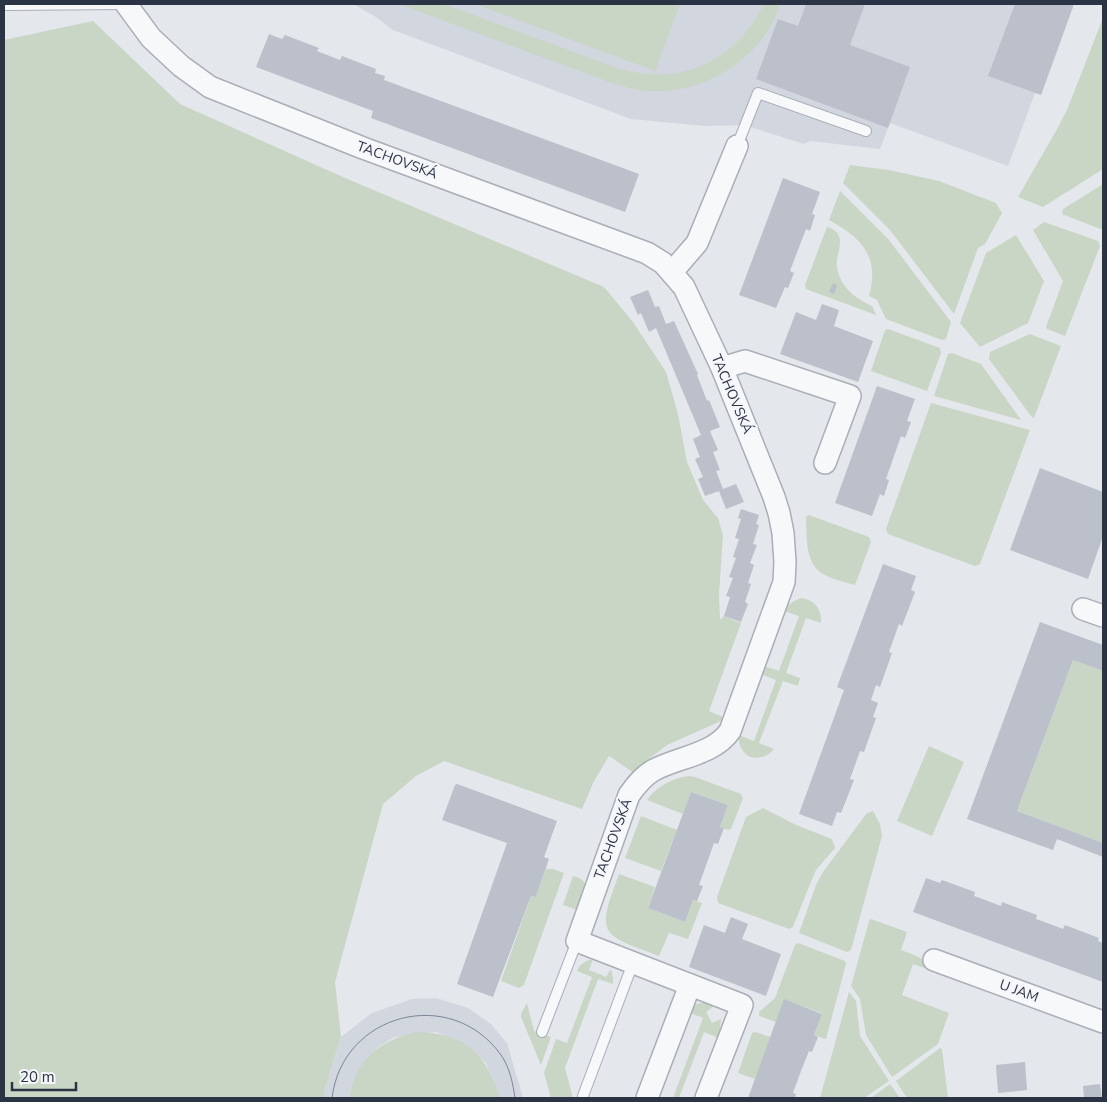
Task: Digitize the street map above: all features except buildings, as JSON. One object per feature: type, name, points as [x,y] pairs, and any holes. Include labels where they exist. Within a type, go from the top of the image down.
[{"type":"street","name":"TACHOVSKÁ","points":[[126,4],[151,38],[181,66],[210,87],[363,148],[647,253],[663,263],[672,272],[684,287],[693,303],[722,368],[774,497],[784,543],[784,582],[730,731],[725,738],[711,747],[656,770],[639,782],[629,795],[577,941]]},
{"type":"street","points":[[672,272],[697,243],[737,146]]},
{"type":"street","points":[[722,368],[745,361],[850,396],[825,463]]},
{"type":"street","points":[[1083,609],[1103,616]]},
{"type":"street","points":[[577,941],[742,1004],[706,1098]]},
{"type":"street","name":"U JAM","points":[[934,960],[1103,1022]]},
{"type":"street","points":[[647,1098],[690,985]]},
{"type":"lane","points":[[4,5],[126,4]]},
{"type":"lane","points":[[737,146],[758,93],[866,131]]},
{"type":"lane","points":[[542,1032],[577,941]]},
{"type":"lane","points":[[583,1096],[633,963]]},
{"type":"shaded area","points":[[353,4],[1074,4],[1041,95],[1035,93],[1008,166],[890,123],[880,149],[810,141],[804,144],[744,125],[705,126],[631,119],[393,30],[376,17]]},
{"type":"shaded area","points":[[436,998],[468,1008],[491,1024],[507,1043],[523,1098],[500,1098],[486,1063],[472,1049],[456,1039],[436,1032],[395,1037],[378,1047],[365,1061],[352,1085],[349,1098],[324,1098],[325,1088],[341,1037],[372,1013],[412,999]]},
{"type":"green space","points":[[399,4],[444,4],[617,68],[640,73],[662,74],[683,72],[703,65],[721,55],[737,42],[752,24],[764,4],[780,4],[772,23],[761,41],[729,69],[690,87],[670,91],[649,91],[612,83]]},
{"type":"green space","points":[[475,4],[680,4],[655,71]]},
{"type":"green space","points":[[1103,18],[1103,169],[1043,207],[1018,197],[1067,110]]},
{"type":"green space","points":[[93,21],[180,104],[345,178],[604,287],[633,322],[666,372],[678,414],[687,462],[703,500],[718,518],[723,535],[719,594],[720,620],[724,616],[741,623],[709,711],[725,718],[723,720],[667,745],[634,773],[609,756],[594,781],[582,809],[444,761],[416,776],[383,804],[335,982],[341,1037],[325,1088],[324,1098],[4,1098],[4,40]]},
{"type":"green space","points":[[850,165],[889,170],[939,181],[996,203],[1002,213],[985,244],[978,248],[954,314],[890,230],[843,183]]},
{"type":"green space","points":[[1103,184],[1103,230],[1062,214],[1063,209]]},
{"type":"green space","points":[[840,191],[889,240],[951,322],[946,339],[942,340],[886,319],[877,300],[869,296],[872,270],[866,250],[851,234],[829,220]]},
{"type":"green space","points":[[1044,222],[1098,241],[1100,246],[1065,336],[1046,327],[1063,281],[1033,230]]},
{"type":"green space","points":[[827,227],[834,230],[840,239],[837,267],[841,280],[849,291],[872,306],[876,315],[806,289],[805,285]]},
{"type":"green space","points":[[1016,235],[1044,281],[1028,323],[980,347],[960,323],[986,253]]},
{"type":"green space","points":[[888,329],[940,348],[941,353],[927,391],[871,371],[885,330]]},
{"type":"green space","points":[[1030,334],[1061,346],[1034,418],[989,359],[990,352]]},
{"type":"green space","points":[[952,353],[981,364],[1021,420],[934,396],[948,354]]},
{"type":"green space","points":[[931,403],[1030,430],[980,564],[975,566],[888,534],[886,529]]},
{"type":"green space","points":[[809,515],[869,537],[871,542],[855,585],[828,577],[813,564],[807,541],[806,517]]},
{"type":"green space","points":[[801,598],[817,606],[821,623],[806,618],[786,673],[800,678],[798,686],[783,681],[759,743],[774,749],[764,757],[750,757],[741,748],[739,735],[754,741],[776,680],[761,674],[764,666],[779,671],[799,616],[784,611],[791,603]]},
{"type":"green space","points":[[1073,660],[1103,671],[1103,843],[1017,811]]},
{"type":"green space","points":[[929,746],[964,762],[932,836],[897,821]]},
{"type":"green space","points":[[688,776],[741,794],[743,798],[731,829],[728,830],[720,827],[728,805],[691,792],[683,814],[647,800],[665,784]]},
{"type":"green space","points":[[763,808],[796,825],[832,839],[835,848],[816,870],[793,927],[789,929],[718,903],[717,897],[746,817]]},
{"type":"green space","points":[[873,811],[880,824],[882,836],[851,950],[847,952],[799,933],[816,885],[823,872],[867,813]]},
{"type":"green space","points":[[641,816],[677,830],[661,871],[625,858]]},
{"type":"green space","points":[[546,869],[553,869],[564,873],[524,985],[519,988],[501,981],[531,896],[536,897]]},
{"type":"green space","points":[[619,874],[655,887],[648,908],[685,922],[693,900],[702,903],[688,939],[669,933],[659,956],[614,936],[608,930],[606,921],[607,909]]},
{"type":"green space","points":[[573,876],[582,880],[586,888],[578,910],[563,905]]},
{"type":"green space","points":[[871,919],[907,932],[901,950],[918,957],[929,966],[930,970],[913,964],[902,995],[949,1013],[938,1044],[892,1077],[866,1035],[860,999],[851,986]]},
{"type":"green space","points":[[798,943],[845,961],[846,964],[826,1039],[814,1035],[822,1013],[785,1000],[776,1022],[759,1016],[759,1012],[775,998],[795,945]]},
{"type":"green space","points":[[593,959],[589,970],[606,977],[611,969],[613,984],[598,979],[565,1068],[573,1098],[551,1098],[544,1073],[556,1039],[567,1043],[592,977],[577,971],[578,968]]},
{"type":"green space","points":[[849,992],[856,1001],[860,1036],[889,1081],[864,1098],[820,1098]]},
{"type":"green space","points":[[707,1002],[713,1007],[706,1012],[712,1023],[721,1019],[719,1038],[704,1032],[679,1098],[673,1098],[703,1018],[688,1012],[696,1004]]},
{"type":"green space","points":[[527,1003],[534,1031],[551,1037],[541,1065],[521,1017]]},
{"type":"green space","points":[[416,1032],[448,1036],[461,1041],[471,1048],[488,1068],[500,1098],[349,1098],[357,1072],[371,1054],[391,1041]]},
{"type":"green space","points":[[755,1032],[771,1037],[755,1079],[738,1073],[752,1033]]},
{"type":"green space","points":[[940,1048],[942,1049],[948,1098],[907,1098],[896,1081]]},
{"type":"green space","points":[[890,1084],[900,1098],[871,1098]]},
{"type":"tram line","points":[[332,1098],[340,1069],[356,1046],[377,1029],[402,1018],[428,1015],[455,1020],[480,1033],[501,1055],[507,1065],[515,1098]]}]
